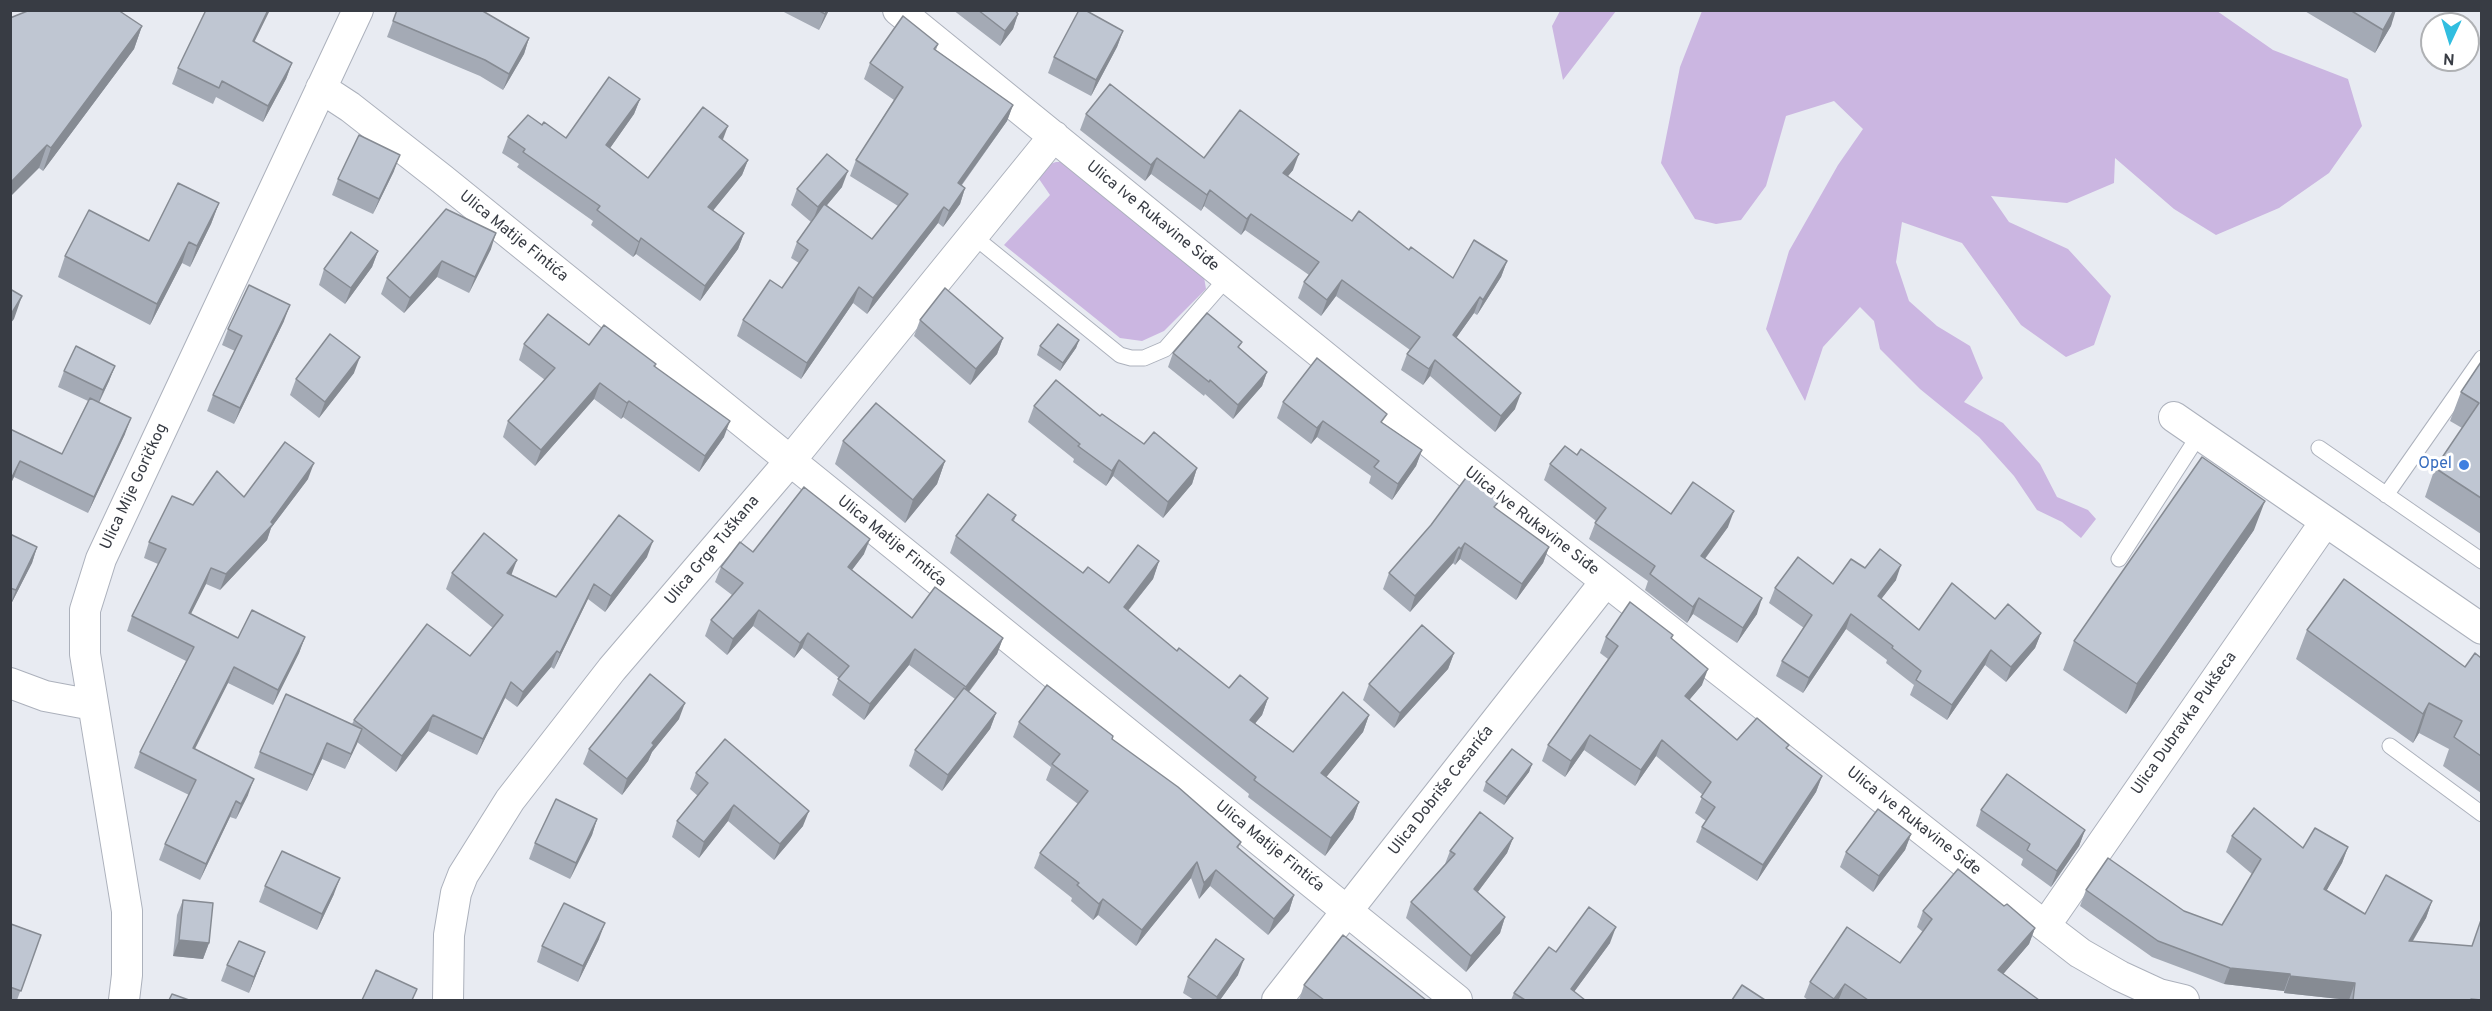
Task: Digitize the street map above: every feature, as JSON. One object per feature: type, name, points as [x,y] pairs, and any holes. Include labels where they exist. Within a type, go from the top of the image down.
[{"type":"street","name":"Ulica Mije Goričkog","points":[[124,1000],[127,975],[127,911],[93,705],[86,654],[85,610],[101,559],[358,10]]},
{"type":"street","name":"Ulica Ive Rukavine Siđe","points":[[898,10],[1458,465],[2080,953],[2120,976],[2159,994],[2184,1000]]},
{"type":"street","name":"Ulica Matije Fintića","points":[[321,88],[442,179],[1457,1000]]},
{"type":"street","name":"Ulica Grge Tuškana","points":[[448,1000],[449,935],[456,893],[463,875],[489,830],[549,748],[612,669],[790,461],[1054,136]]},
{"type":"street","points":[[2174,417],[2481,629]]},
{"type":"street","name":"Ulica Dubravka Pukšeca","points":[[2045,926],[2325,522]]},
{"type":"street","name":"Ulica Dobriše Cesarića","points":[[1277,1000],[1606,581]]},
{"type":"street","points":[[10,683],[45,696],[93,705]]},
{"type":"lane","points":[[972,236],[1120,355],[1131,358],[1144,358],[1165,349],[1227,278]]},
{"type":"lane","points":[[2386,495],[2481,358]]},
{"type":"lane","points":[[2119,559],[2199,435]]},
{"type":"lane","points":[[2319,448],[2481,561]]},
{"type":"lane","points":[[2390,746],[2481,814]]},
{"type":"shaded area","points":[[1560,11],[1616,11],[1563,80],[1552,26]]},
{"type":"shaded area","points":[[1702,11],[2217,11],[2273,50],[2348,79],[2362,126],[2329,173],[2279,208],[2216,235],[2174,209],[2115,158],[2114,183],[2067,203],[1991,196],[2009,222],[2068,249],[2111,296],[2094,345],[2066,357],[2021,325],[1962,243],[1902,222],[1896,262],[1909,301],[1937,326],[1970,346],[1983,378],[1964,402],[2003,423],[2040,464],[2057,497],[2088,510],[2096,519],[2081,538],[2062,522],[2037,510],[2014,476],[1979,437],[1920,389],[1880,349],[1874,321],[1860,307],[1823,347],[1805,401],[1766,329],[1789,251],[1838,165],[1863,129],[1834,101],[1786,116],[1766,186],[1741,220],[1716,224],[1695,219],[1661,163],[1680,67]]},
{"type":"shaded area","points":[[1062,162],[1204,277],[1206,289],[1164,331],[1142,341],[1120,338],[1004,245],[1050,195],[1037,176],[1050,164]]},
{"type":"building","points":[[30,10],[118,10],[142,26],[51,148],[47,145],[10,183],[10,18]]},
{"type":"building","points":[[206,10],[268,10],[253,41],[292,63],[268,106],[222,81],[219,88],[178,68]]},
{"type":"building","points":[[397,10],[481,10],[529,38],[509,74],[485,60],[393,21]]},
{"type":"building","points":[[978,10],[1015,10],[1018,14],[1005,31]]},
{"type":"building","points":[[1079,10],[1085,10],[1123,31],[1096,80],[1054,57]]},
{"type":"building","points":[[2350,10],[2394,10],[2383,30]]},
{"type":"building","points":[[903,16],[938,44],[934,49],[1013,105],[958,183],[965,188],[949,211],[944,207],[873,298],[859,287],[807,363],[743,320],[770,280],[782,288],[808,250],[797,242],[824,204],[872,239],[908,194],[856,160],[903,87],[870,63]]},
{"type":"building","points":[[609,77],[640,99],[606,145],[648,178],[703,107],[728,126],[719,137],[748,160],[708,207],[744,233],[705,286],[641,238],[639,242],[597,210],[600,206],[523,152],[525,149],[508,137],[528,115],[542,125],[544,122],[566,138]]},
{"type":"building","points":[[1110,84],[1204,158],[1240,110],[1299,154],[1283,173],[1352,221],[1359,211],[1409,250],[1411,247],[1453,278],[1474,240],[1507,261],[1483,300],[1480,297],[1453,335],[1521,393],[1501,416],[1435,360],[1429,369],[1407,354],[1420,337],[1342,280],[1327,300],[1304,282],[1319,262],[1251,214],[1247,219],[1210,190],[1207,195],[1157,158],[1151,165],[1086,114]]},
{"type":"building","points":[[359,135],[400,155],[379,199],[338,179]]},
{"type":"building","points":[[827,154],[848,171],[818,207],[797,189]]},
{"type":"building","points":[[178,183],[219,203],[197,246],[189,242],[157,304],[65,256],[89,210],[149,241]]},
{"type":"building","points":[[446,209],[496,233],[475,277],[442,261],[410,298],[387,278]]},
{"type":"building","points":[[351,232],[378,251],[351,288],[324,269]]},
{"type":"building","points":[[249,285],[290,305],[240,408],[213,395],[242,336],[228,329]]},
{"type":"building","points":[[945,288],[1003,338],[976,369],[920,320]]},
{"type":"building","points":[[10,289],[22,296],[10,316]]},
{"type":"building","points":[[1207,313],[1242,342],[1238,347],[1267,372],[1238,405],[1210,380],[1209,382],[1173,353]]},
{"type":"building","points":[[548,314],[589,345],[604,325],[656,364],[654,366],[730,421],[705,456],[600,383],[541,450],[508,421],[555,368],[524,344]]},
{"type":"building","points":[[1058,324],[1079,340],[1063,363],[1040,346]]},
{"type":"building","points":[[330,334],[360,357],[325,402],[296,379]]},
{"type":"building","points":[[76,346],[115,366],[103,390],[64,371]]},
{"type":"building","points":[[1317,358],[1387,414],[1381,422],[1422,450],[1398,484],[1374,467],[1379,461],[1323,421],[1317,428],[1283,402]]},
{"type":"building","points":[[2481,362],[2481,498],[2435,468],[2479,403],[2461,392]]},
{"type":"building","points":[[1056,380],[1100,416],[1102,414],[1144,444],[1154,432],[1197,468],[1168,502],[1119,460],[1112,471],[1078,446],[1080,444],[1034,406]]},
{"type":"building","points":[[90,398],[131,418],[94,497],[20,461],[10,481],[10,429],[62,454]]},
{"type":"building","points":[[876,403],[945,461],[913,500],[843,441]]},
{"type":"building","points":[[285,442],[314,463],[271,522],[273,524],[226,574],[211,568],[189,613],[238,638],[252,610],[305,637],[278,690],[234,667],[193,748],[254,779],[241,804],[236,801],[206,864],[165,844],[196,780],[140,752],[194,647],[132,616],[166,549],[149,542],[172,496],[193,505],[217,471],[244,497]]},
{"type":"building","points":[[1565,446],[1577,455],[1581,449],[1671,514],[1693,482],[1734,511],[1701,556],[1762,598],[1743,628],[1699,598],[1693,607],[1650,574],[1655,566],[1595,523],[1606,508],[1550,464]]},
{"type":"building","points":[[2202,457],[2265,501],[2137,684],[2074,641]]},
{"type":"building","points":[[1468,475],[1500,500],[1494,507],[1549,547],[1522,584],[1465,543],[1415,596],[1389,573],[1431,525]]},
{"type":"building","points":[[804,487],[870,539],[848,567],[912,618],[935,587],[1003,638],[966,687],[915,649],[870,704],[838,679],[849,666],[808,633],[800,643],[759,610],[733,639],[711,620],[743,583],[721,567],[740,542],[753,552]]},
{"type":"building","points":[[988,494],[1016,515],[1012,520],[1083,573],[1088,567],[1109,583],[1138,545],[1159,561],[1124,607],[1177,651],[1179,648],[1229,688],[1240,675],[1268,698],[1250,720],[1293,752],[1343,692],[1369,715],[1321,773],[1359,802],[1331,838],[1254,780],[1256,777],[956,536]]},
{"type":"building","points":[[619,515],[653,541],[611,596],[594,584],[560,653],[557,651],[523,692],[511,682],[483,739],[433,715],[402,756],[354,720],[427,624],[470,656],[503,615],[452,573],[484,533],[517,560],[507,573],[556,597]]},
{"type":"building","points":[[10,534],[37,547],[16,590],[10,588]]},
{"type":"building","points":[[1880,549],[1901,565],[1878,596],[1919,630],[1952,583],[1995,619],[2008,604],[2041,633],[2011,667],[1991,650],[1952,705],[1916,680],[1921,671],[1851,614],[1809,678],[1782,661],[1812,615],[1775,588],[1798,557],[1833,584],[1851,559],[1865,568]]},
{"type":"building","points":[[2344,579],[2465,667],[2475,653],[2481,658],[2481,756],[2454,737],[2462,721],[2429,703],[2423,714],[2307,630]]},
{"type":"building","points":[[1630,602],[1673,635],[1671,638],[1708,669],[1685,696],[1737,740],[1757,718],[1789,745],[1786,748],[1822,776],[1763,865],[1702,827],[1715,807],[1701,797],[1711,782],[1662,740],[1641,770],[1590,735],[1571,761],[1548,745],[1618,646],[1606,637]]},
{"type":"building","points":[[1422,625],[1454,653],[1400,713],[1369,684]]},
{"type":"building","points":[[650,674],[685,703],[652,743],[654,745],[627,779],[589,749]]},
{"type":"building","points":[[1047,685],[1113,736],[1112,739],[1178,787],[1241,842],[1237,847],[1294,895],[1274,919],[1216,870],[1204,883],[1197,862],[1142,930],[1103,899],[1099,904],[1077,885],[1079,883],[1040,853],[1088,791],[1052,764],[1060,754],[1019,722]]},
{"type":"building","points":[[964,688],[996,713],[948,775],[915,750]]},
{"type":"building","points":[[286,694],[362,729],[351,754],[327,743],[313,775],[260,752]]},
{"type":"building","points":[[725,739],[809,811],[780,844],[734,805],[704,842],[677,821],[708,783],[696,773]]},
{"type":"building","points":[[1512,749],[1532,764],[1507,797],[1486,782]]},
{"type":"building","points":[[2007,774],[2085,830],[2057,871],[2027,850],[2030,844],[1981,810]]},
{"type":"building","points":[[556,799],[597,819],[576,863],[535,843]]},
{"type":"building","points":[[2254,808],[2303,848],[2315,828],[2348,847],[2324,889],[2365,914],[2386,875],[2432,901],[2409,941],[2472,946],[2481,920],[2481,1000],[2353,1000],[2355,983],[2230,968],[2158,941],[2086,890],[2108,858],[2184,911],[2222,925],[2261,859],[2232,836]]},
{"type":"building","points":[[1878,809],[1911,834],[1879,876],[1846,852]]},
{"type":"building","points":[[1480,812],[1513,838],[1474,889],[1505,917],[1471,956],[1411,902],[1455,854],[1450,851]]},
{"type":"building","points":[[282,851],[340,878],[322,914],[265,886]]},
{"type":"building","points":[[1958,869],[2004,906],[2007,904],[2035,928],[1998,970],[2039,1000],[1868,1000],[1845,984],[1834,999],[1810,982],[1847,927],[1900,963],[1932,919],[1923,911]]},
{"type":"building","points":[[183,900],[213,903],[209,943],[179,940]]},
{"type":"building","points":[[564,903],[605,923],[583,966],[542,946]]},
{"type":"building","points":[[1589,907],[1616,927],[1571,989],[1585,1000],[1525,1000],[1514,993],[1549,947],[1556,952]]},
{"type":"building","points":[[11,924],[41,935],[21,991],[10,987]]},
{"type":"building","points":[[1343,935],[1426,1000],[1324,1000],[1304,985]]},
{"type":"building","points":[[1216,939],[1244,959],[1217,997],[1188,977]]},
{"type":"building","points":[[239,941],[265,952],[254,977],[227,965]]},
{"type":"building","points":[[376,970],[417,989],[412,1000],[362,1000]]},
{"type":"building","points":[[1742,985],[1765,1000],[1732,1000]]},
{"type":"building","points":[[172,994],[189,1000],[169,1000]]},
{"type":"place","name":"Opel","points":[[2464,465]]}]
